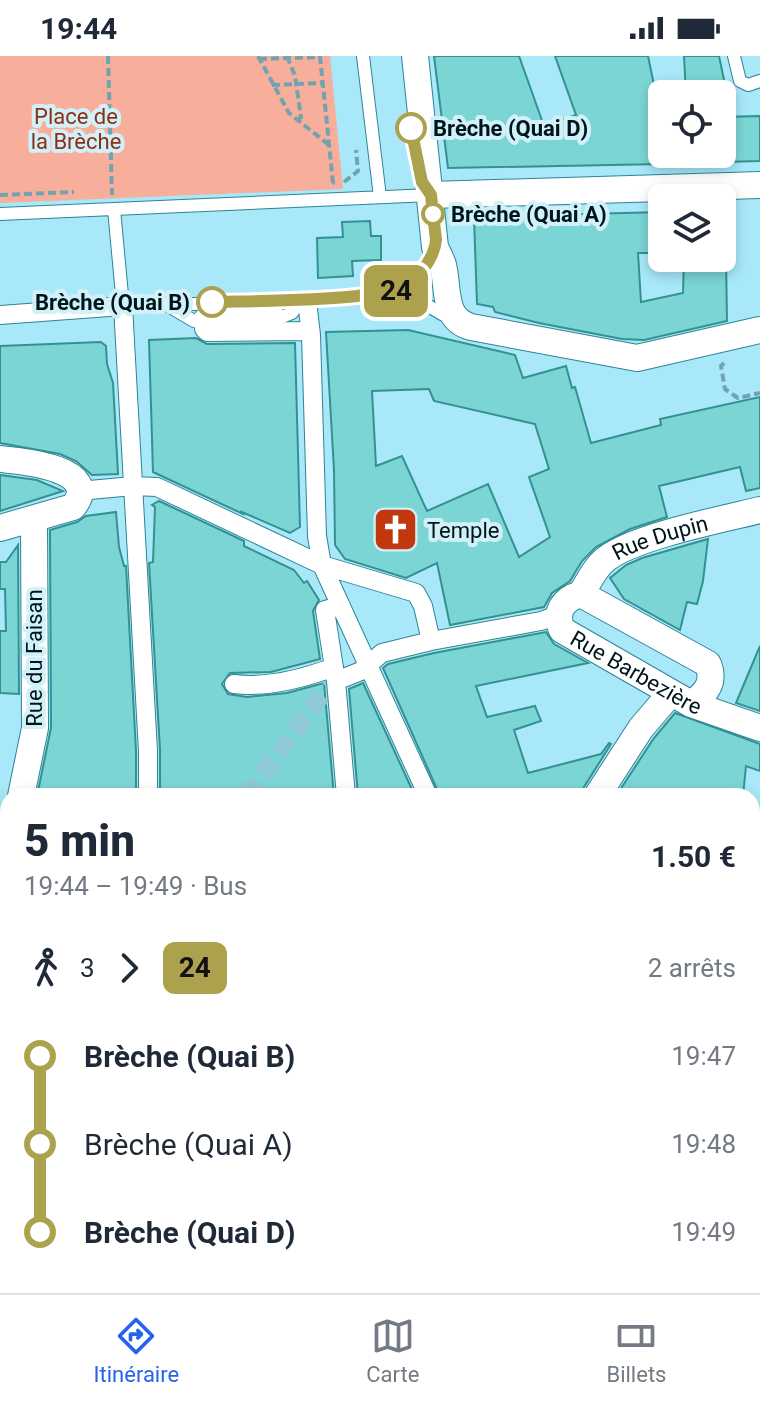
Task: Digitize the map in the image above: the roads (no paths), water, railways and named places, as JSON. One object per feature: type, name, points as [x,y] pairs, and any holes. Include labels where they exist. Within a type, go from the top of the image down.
[{"type":"street","points":[[415,56],[435,247],[443,264],[449,307],[456,320],[471,327],[637,358],[760,330]]},
{"type":"street","points":[[431,195],[760,185]]},
{"type":"street","points":[[304,301],[310,331],[317,536],[322,565],[424,788]]},
{"type":"street","points":[[0,315],[123,306],[148,788]]},
{"type":"street","points":[[276,316],[203,324],[207,332],[310,331]]},
{"type":"street","points":[[0,459],[64,471],[76,481],[79,491],[73,507],[0,528]]},
{"type":"street","points":[[79,491],[157,487],[322,565],[416,593],[423,606],[431,641]]},
{"type":"street","name":"Rue Dupin","points":[[558,615],[567,599],[581,594],[602,561],[615,552],[659,536],[760,510]]},
{"type":"street","name":"Rue du Faisan","points":[[23,788],[35,728],[34,519]]},
{"type":"street","points":[[581,594],[708,664],[712,674],[709,687],[702,696],[681,698],[641,728],[602,788]]},
{"type":"street","points":[[341,606],[325,610],[335,674],[345,788]]},
{"type":"street","name":"Rue Barbezière","points":[[234,684],[258,687],[361,671],[382,653],[558,615],[562,630],[681,698],[760,728]]},
{"type":"lane","points":[[363,56],[380,197]]},
{"type":"lane","points":[[402,56],[414,151],[422,182],[431,195]]},
{"type":"lane","points":[[734,56],[740,81],[748,85],[760,81]]},
{"type":"lane","points":[[0,214],[431,195]]},
{"type":"lane","points":[[114,209],[123,306],[304,301],[395,292],[419,297],[435,312],[456,320]]},
{"type":"lane","points":[[395,292],[421,272],[435,247]]},
{"type":"lane","points":[[165,304],[194,321],[213,324],[276,321],[292,313],[304,301]]},
{"type":"tunnel","points":[[252,788],[324,692],[336,681]]},
{"type":"place","name":"Brèche (Quai D)","points":[[411,128]]},
{"type":"place","name":"Brèche (Quai A)","points":[[433,214]]},
{"type":"place","name":"Brèche (Quai B)","points":[[212,302]]},
{"type":"place","name":"Temple","points":[[396,530]]},
{"type":"park label","name":"Place de la Brèche","points":[[76,128]]}]
